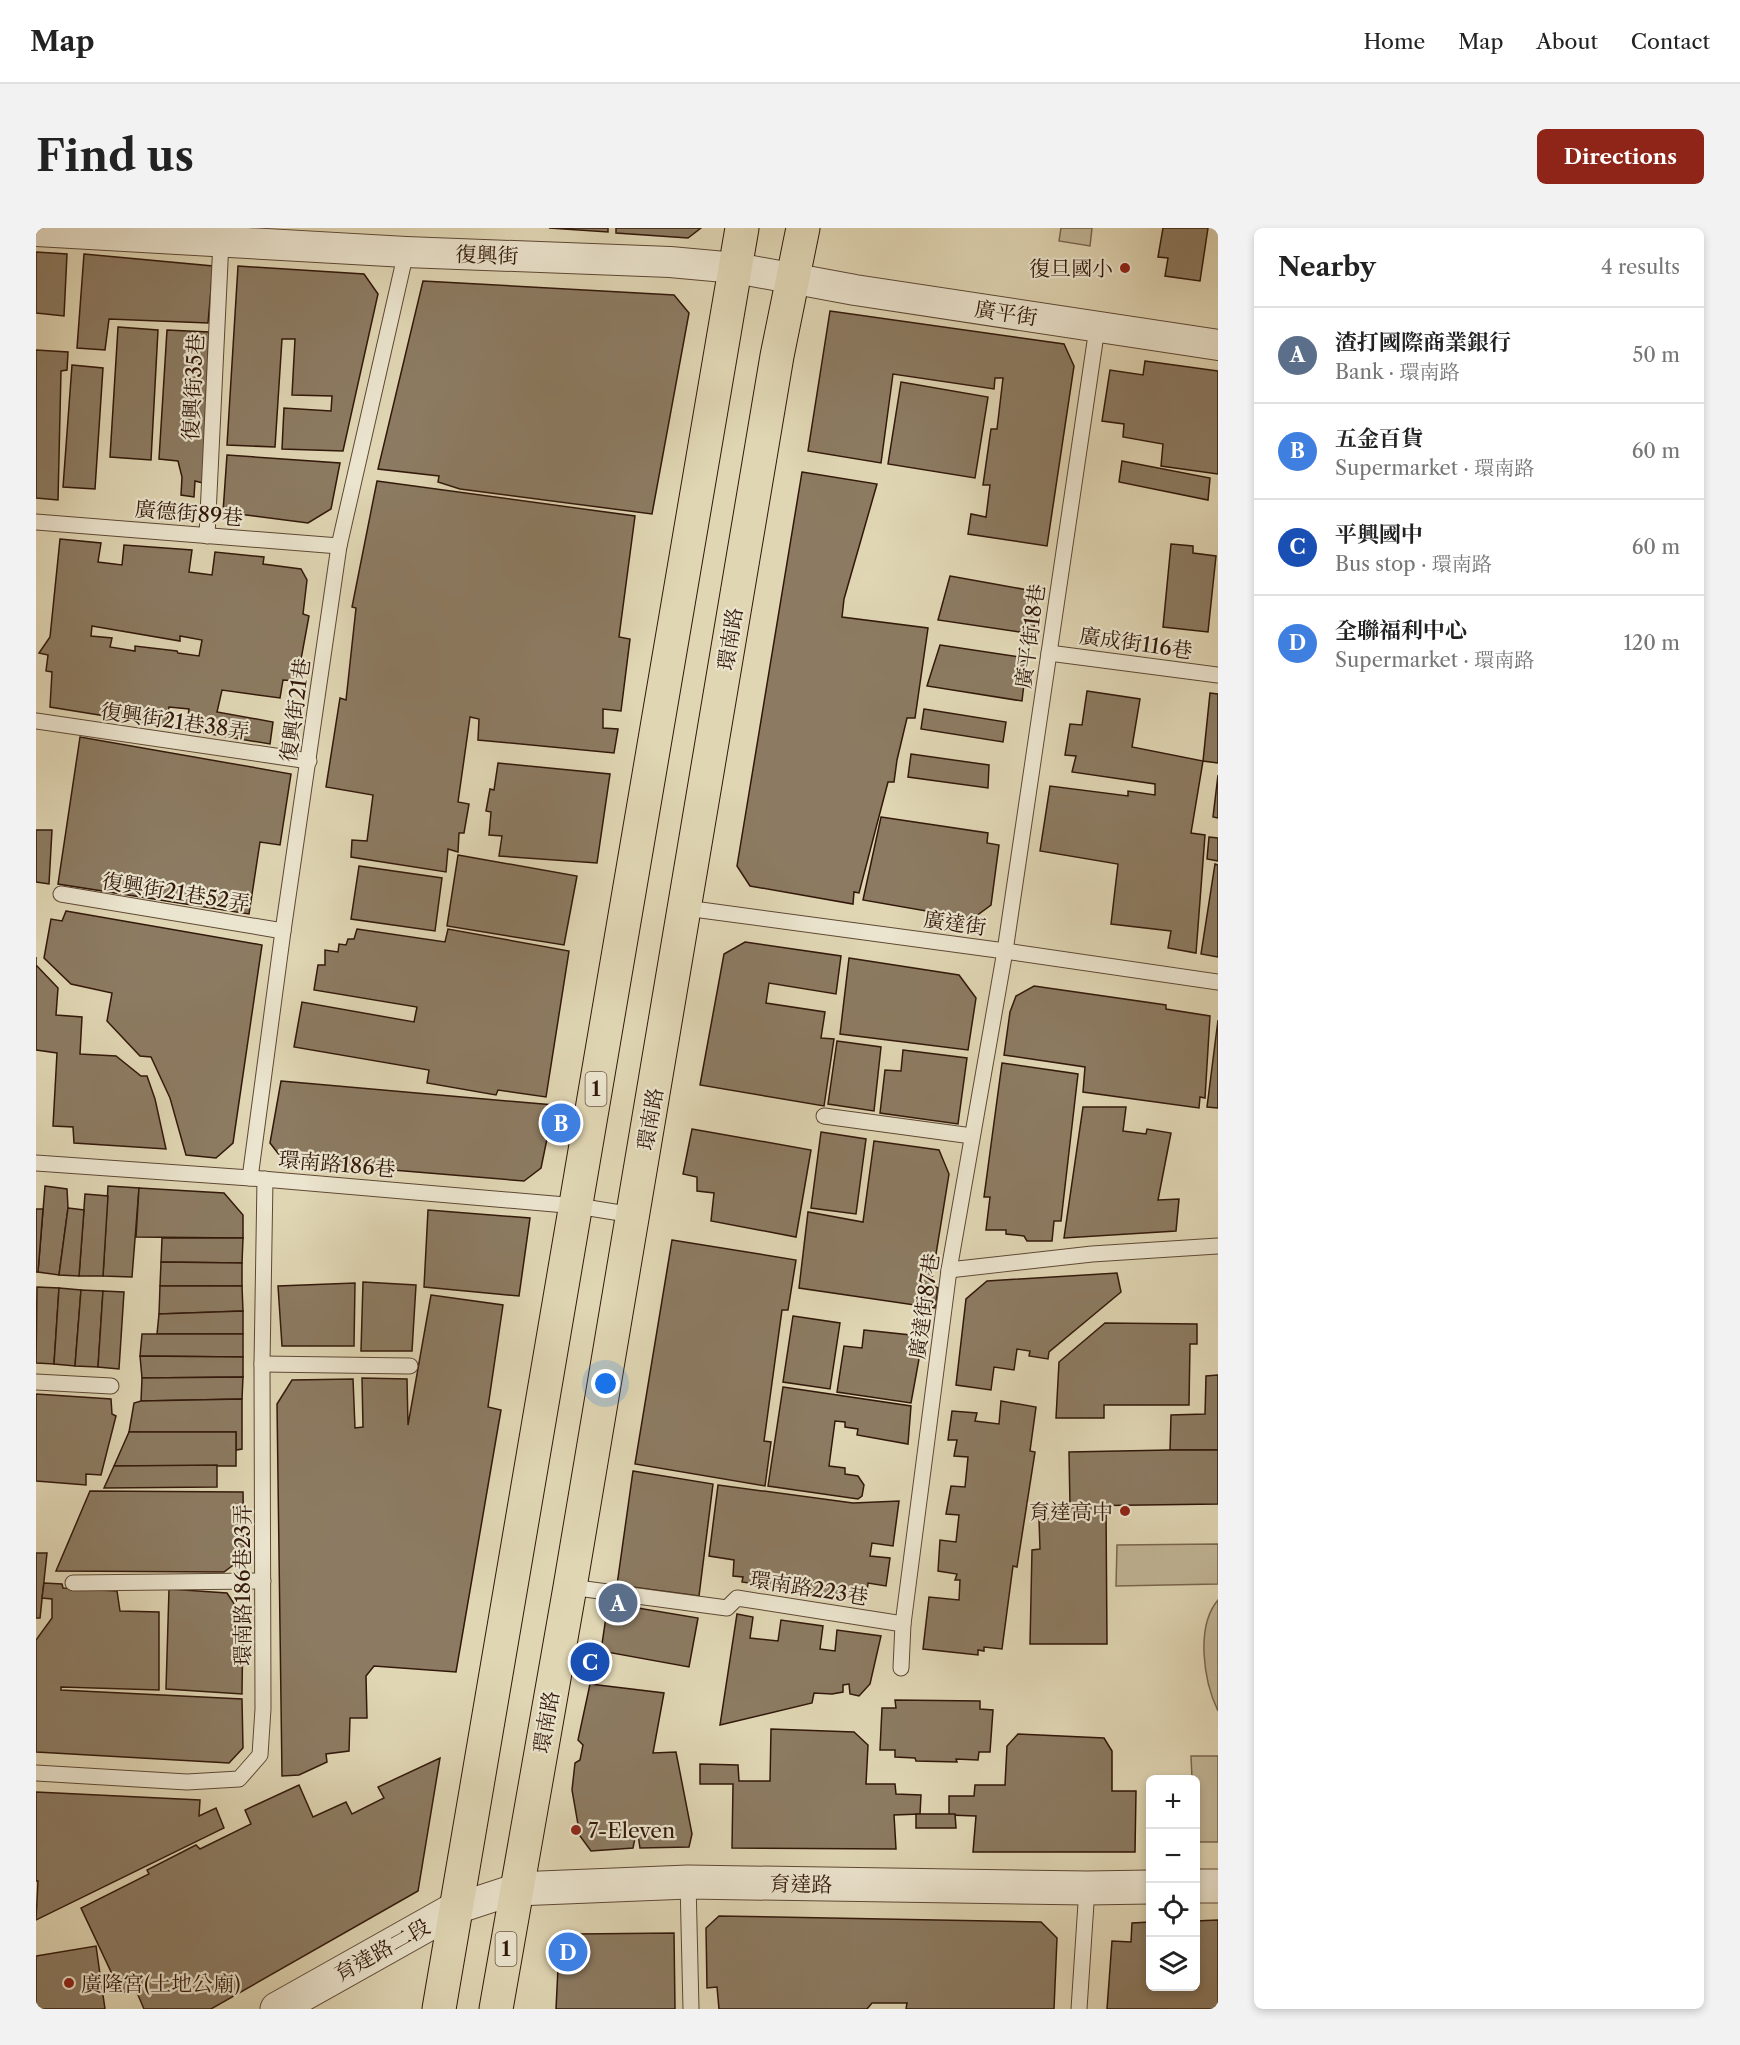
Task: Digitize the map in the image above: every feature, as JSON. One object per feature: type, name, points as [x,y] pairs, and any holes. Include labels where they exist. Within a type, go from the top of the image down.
[{"type":"main road","name":"1","points":[[439,2009],[742,228]]},
{"type":"main road","name":"環南路","points":[[496,2009],[686,909],[777,356],[803,228]]},
{"type":"street","name":"復興街","points":[[36,231],[406,252],[670,262],[736,268],[794,278]]},
{"type":"street","name":"廣平街","points":[[794,278],[855,290],[1218,345]]},
{"type":"street","name":"育達路","points":[[455,1909],[516,1889],[687,1882],[1146,1887]]},
{"type":"street","points":[[1200,1886],[1218,1886]]},
{"type":"street","name":"育達路二段","points":[[277,2009],[455,1909]]},
{"type":"lane","name":"復興街35巷","points":[[207,536],[221,241]]},
{"type":"lane","name":"復興街21巷","points":[[257,1179],[283,931],[339,546],[406,252]]},
{"type":"lane","name":"廣平街18巷","points":[[1005,951],[1097,328]]},
{"type":"lane","name":"廣德街89巷","points":[[36,522],[339,546]]},
{"type":"lane","name":"廣成街116巷","points":[[1049,653],[1218,675]]},
{"type":"lane","name":"復興街21巷38弄","points":[[36,721],[309,761]]},
{"type":"lane","name":"復興街21巷52弄","points":[[61,894],[283,931]]},
{"type":"lane","name":"廣達街","points":[[686,909],[1218,982]]},
{"type":"lane","name":"廣達街87巷","points":[[901,1668],[903,1624],[949,1270],[1005,951]]},
{"type":"lane","points":[[824,1116],[972,1136]]},
{"type":"lane","name":"環南路186巷","points":[[36,1163],[577,1206],[633,1215]]},
{"type":"lane","name":"環南路186巷23弄","points":[[36,1773],[187,1782],[239,1779],[260,1755],[263,1709],[262,1364],[257,1179]]},
{"type":"lane","points":[[949,1270],[1092,1254],[1218,1246]]},
{"type":"lane","points":[[262,1364],[410,1366]]},
{"type":"lane","points":[[36,1383],[111,1386]]},
{"type":"lane","points":[[73,1583],[262,1581]]},
{"type":"lane","name":"環南路223巷","points":[[570,1587],[727,1608],[737,1598],[903,1624]]},
{"type":"lane","points":[[687,1882],[691,2009]]},
{"type":"lane","points":[[1079,2009],[1087,1888]]},
{"type":"shaded area","points":[[1061,228],[1092,228],[1090,246],[1059,241]]},
{"type":"shaded area","points":[[1218,1544],[1218,1584],[1116,1586],[1117,1545]]},
{"type":"shaded area","points":[[1218,1600],[1218,1711],[1206,1670],[1204,1639],[1211,1611]]},
{"type":"shaded area","points":[[1191,1756],[1218,1756],[1218,1842],[1200,1842],[1200,1775],[1192,1775]]},
{"type":"building","points":[[549,228],[608,228],[608,232]]},
{"type":"building","points":[[616,228],[701,228],[688,238],[616,233]]},
{"type":"building","points":[[1163,228],[1208,228],[1200,281],[1165,276],[1168,258],[1158,257]]},
{"type":"building","points":[[36,252],[67,254],[64,316],[36,313]]},
{"type":"building","points":[[84,254],[213,266],[208,323],[109,319],[105,350],[77,348]]},
{"type":"building","points":[[238,266],[364,274],[378,294],[343,451],[282,449],[284,408],[331,411],[332,396],[292,395],[295,339],[282,339],[275,447],[227,445]]},
{"type":"building","points":[[423,281],[674,295],[689,313],[652,514],[460,489],[438,482],[439,476],[378,469]]},
{"type":"building","points":[[830,311],[1064,344],[1074,366],[1047,546],[968,534],[971,514],[986,517],[990,485],[983,485],[991,429],[997,429],[1003,378],[995,378],[994,389],[893,374],[881,463],[808,451]]},
{"type":"building","points":[[118,327],[158,330],[151,460],[110,457]]},
{"type":"building","points":[[167,330],[209,332],[203,483],[195,481],[194,497],[181,495],[182,477],[178,461],[159,459]]},
{"type":"building","points":[[36,350],[68,352],[67,370],[61,371],[58,500],[36,498]]},
{"type":"building","points":[[1145,361],[1218,371],[1218,474],[1161,466],[1163,444],[1123,437],[1124,424],[1102,421],[1110,370],[1143,375]]},
{"type":"building","points":[[72,365],[103,368],[95,489],[63,487]]},
{"type":"building","points":[[901,382],[988,397],[975,478],[888,464]]},
{"type":"building","points":[[227,455],[340,463],[331,509],[308,523],[223,512]]},
{"type":"building","points":[[1122,461],[1210,478],[1208,500],[1119,482]]},
{"type":"building","points":[[802,472],[877,484],[844,599],[842,617],[928,628],[915,718],[907,718],[894,782],[888,782],[859,893],[854,892],[853,904],[750,886],[737,866]]},
{"type":"building","points":[[377,481],[635,516],[619,637],[630,639],[621,711],[603,709],[603,728],[618,729],[614,753],[478,740],[479,719],[470,717],[458,802],[469,804],[464,833],[459,833],[458,852],[448,849],[446,872],[351,857],[352,840],[367,841],[373,795],[326,787],[340,698],[346,700],[356,608],[352,607]]},
{"type":"building","points":[[60,539],[101,543],[98,562],[122,565],[124,545],[192,550],[189,572],[212,575],[215,552],[264,557],[263,564],[301,569],[307,580],[303,614],[309,616],[297,681],[283,680],[280,698],[222,690],[217,712],[273,722],[270,744],[186,730],[189,709],[169,707],[167,726],[50,707],[52,672],[46,671],[48,655],[39,653],[50,637]],"holes":[[[92,626],[180,641],[180,636],[202,640],[199,656],[135,646],[135,651],[110,647],[112,638],[91,636]]]},
{"type":"building","points":[[1171,544],[1193,546],[1193,553],[1216,556],[1208,632],[1163,627]]},
{"type":"building","points":[[950,576],[1039,592],[1033,634],[938,620]]},
{"type":"building","points":[[940,645],[1027,658],[1022,701],[927,686]]},
{"type":"building","points":[[1087,691],[1140,699],[1132,747],[1203,761],[1191,833],[1205,835],[1196,953],[1168,948],[1171,931],[1111,924],[1118,864],[1040,851],[1050,786],[1128,796],[1128,791],[1155,795],[1155,784],[1072,772],[1076,756],[1065,755],[1070,724],[1082,725]]},
{"type":"building","points":[[1210,693],[1218,694],[1218,763],[1203,761]]},
{"type":"building","points":[[924,709],[1006,722],[1003,742],[921,729]]},
{"type":"building","points":[[80,737],[291,774],[280,845],[260,842],[249,914],[58,884]]},
{"type":"building","points":[[911,754],[989,765],[988,788],[908,777]]},
{"type":"building","points":[[498,763],[610,774],[597,863],[499,856],[502,836],[489,835],[491,812],[486,811],[490,789],[494,790]]},
{"type":"building","points":[[1218,775],[1218,818],[1213,817]]},
{"type":"building","points":[[881,817],[988,833],[987,843],[999,845],[991,905],[972,919],[863,900]]},
{"type":"building","points":[[36,830],[52,830],[49,884],[36,882]]},
{"type":"building","points":[[1209,837],[1218,838],[1218,861],[1207,859]]},
{"type":"building","points":[[458,855],[577,876],[564,945],[447,926]]},
{"type":"building","points":[[1215,864],[1218,865],[1218,957],[1201,954]]},
{"type":"building","points":[[359,866],[442,878],[435,931],[351,919]]},
{"type":"building","points":[[66,911],[262,945],[233,1143],[216,1158],[186,1155],[170,1098],[151,1057],[140,1056],[107,1021],[112,993],[71,984],[44,958],[51,919],[62,921]]},
{"type":"building","points":[[357,929],[445,942],[448,929],[569,951],[546,1097],[498,1090],[496,1095],[427,1083],[429,1070],[294,1047],[302,1002],[414,1022],[417,1007],[314,990],[318,965],[325,965],[325,950],[338,952],[339,944],[346,945],[348,939],[354,939]]},
{"type":"building","points":[[745,942],[841,956],[836,994],[769,983],[766,1003],[825,1012],[821,1038],[834,1039],[824,1106],[700,1085],[724,954]]},
{"type":"building","points":[[849,958],[959,975],[976,998],[968,1050],[840,1034]]},
{"type":"building","points":[[36,965],[58,988],[56,1015],[82,1017],[80,1054],[116,1056],[141,1076],[147,1076],[155,1099],[166,1149],[74,1143],[73,1127],[53,1126],[57,1053],[36,1050]]},
{"type":"building","points":[[1034,986],[1166,1005],[1166,1009],[1210,1016],[1205,1098],[1200,1097],[1199,1108],[1083,1092],[1085,1067],[1004,1055],[1010,1012],[1016,996]]},
{"type":"building","points":[[1218,1020],[1218,1108],[1207,1107]]},
{"type":"building","points":[[837,1041],[881,1047],[874,1111],[828,1104]]},
{"type":"building","points":[[903,1050],[967,1058],[958,1124],[880,1113],[885,1070],[901,1071]]},
{"type":"building","points":[[1002,1063],[1078,1074],[1061,1221],[1054,1221],[1052,1241],[1027,1241],[1024,1236],[1006,1234],[1006,1230],[986,1230],[990,1197],[984,1197]]},
{"type":"building","points":[[281,1081],[554,1105],[541,1168],[524,1181],[284,1161],[270,1143]]},
{"type":"building","points":[[1083,1107],[1126,1107],[1123,1131],[1146,1134],[1147,1129],[1171,1133],[1158,1200],[1179,1199],[1176,1231],[1064,1238]]},
{"type":"building","points":[[692,1129],[811,1150],[796,1237],[711,1221],[714,1193],[697,1191],[697,1177],[683,1174]]},
{"type":"building","points":[[821,1132],[866,1139],[856,1214],[811,1208]]},
{"type":"building","points":[[874,1141],[939,1150],[949,1174],[931,1285],[938,1288],[935,1308],[799,1288],[808,1212],[863,1222]]},
{"type":"building","points":[[45,1186],[67,1189],[68,1208],[59,1275],[38,1272]]},
{"type":"building","points":[[108,1186],[139,1188],[132,1277],[103,1276]]},
{"type":"building","points":[[139,1188],[224,1193],[243,1215],[243,1238],[136,1237]]},
{"type":"building","points":[[85,1194],[108,1196],[103,1276],[79,1276]]},
{"type":"building","points":[[68,1208],[84,1210],[79,1276],[59,1275]]},
{"type":"building","points":[[36,1209],[43,1209],[38,1272],[36,1272]]},
{"type":"building","points":[[428,1210],[530,1218],[519,1296],[424,1287]]},
{"type":"building","points":[[162,1238],[243,1238],[242,1263],[161,1262]]},
{"type":"building","points":[[672,1240],[796,1260],[788,1310],[782,1310],[764,1441],[771,1442],[765,1486],[635,1464]]},
{"type":"building","points":[[161,1262],[242,1263],[242,1286],[160,1286]]},
{"type":"building","points":[[1117,1273],[1121,1292],[1049,1352],[1048,1359],[1029,1356],[1030,1351],[1017,1349],[1014,1370],[994,1367],[991,1390],[956,1385],[966,1299],[987,1281]]},
{"type":"building","points":[[363,1282],[416,1285],[412,1351],[361,1351]]},
{"type":"building","points":[[355,1283],[354,1346],[282,1346],[278,1286]]},
{"type":"building","points":[[160,1286],[242,1286],[243,1311],[159,1314]]},
{"type":"building","points":[[37,1287],[59,1288],[54,1364],[36,1363]]},
{"type":"building","points":[[59,1288],[81,1290],[75,1366],[54,1364]]},
{"type":"building","points":[[81,1290],[103,1291],[98,1367],[75,1366]]},
{"type":"building","points":[[103,1291],[124,1292],[119,1369],[98,1367]]},
{"type":"building","points":[[431,1295],[503,1305],[488,1407],[501,1410],[456,1672],[374,1666],[366,1676],[367,1718],[350,1718],[349,1751],[326,1754],[327,1762],[299,1775],[282,1776],[277,1404],[292,1380],[353,1379],[355,1428],[363,1427],[362,1378],[407,1379],[408,1425]]},
{"type":"building","points":[[243,1311],[243,1334],[157,1334],[159,1314]]},
{"type":"building","points":[[793,1316],[840,1323],[830,1389],[783,1382]]},
{"type":"building","points":[[1105,1323],[1197,1324],[1197,1344],[1190,1344],[1189,1405],[1104,1405],[1104,1418],[1056,1418],[1059,1362]]},
{"type":"building","points":[[864,1330],[911,1335],[919,1359],[911,1403],[837,1392],[844,1346],[862,1348]]},
{"type":"building","points":[[142,1334],[243,1334],[243,1357],[140,1356]]},
{"type":"building","points":[[140,1356],[243,1357],[243,1377],[142,1378]]},
{"type":"building","points":[[1218,1375],[1218,1450],[1170,1450],[1171,1415],[1205,1414],[1206,1376]]},
{"type":"building","points":[[243,1377],[242,1399],[141,1401],[142,1378]]},
{"type":"building","points":[[783,1387],[911,1406],[908,1444],[857,1435],[858,1429],[845,1427],[845,1422],[835,1421],[829,1466],[845,1468],[845,1474],[858,1476],[864,1485],[862,1496],[858,1499],[768,1486]]},
{"type":"building","points":[[36,1394],[111,1399],[112,1414],[116,1416],[101,1475],[86,1474],[86,1485],[36,1481]]},
{"type":"building","points":[[242,1399],[242,1449],[236,1450],[236,1432],[129,1432],[134,1403]]},
{"type":"building","points":[[1001,1401],[1036,1407],[1030,1451],[1035,1452],[1017,1567],[1013,1566],[1002,1649],[984,1647],[984,1651],[978,1650],[978,1655],[923,1649],[929,1597],[959,1600],[960,1580],[955,1580],[957,1574],[938,1571],[940,1540],[956,1542],[959,1515],[946,1514],[951,1486],[965,1487],[968,1457],[954,1456],[957,1440],[948,1440],[952,1411],[977,1413],[975,1421],[999,1424]]},
{"type":"building","points":[[129,1432],[236,1432],[236,1466],[114,1466]]},
{"type":"building","points":[[1218,1450],[1218,1504],[1070,1506],[1069,1452]]},
{"type":"building","points":[[217,1465],[217,1487],[104,1488],[114,1466]]},
{"type":"building","points":[[633,1471],[713,1484],[699,1596],[617,1585]]},
{"type":"building","points":[[718,1485],[853,1503],[899,1501],[893,1546],[872,1543],[870,1556],[890,1558],[886,1586],[868,1583],[866,1601],[742,1582],[743,1577],[733,1576],[734,1560],[709,1556]]},
{"type":"building","points":[[90,1491],[243,1492],[244,1557],[224,1572],[56,1571]]},
{"type":"building","points":[[1106,1505],[1107,1644],[1030,1644],[1032,1550],[1040,1549],[1039,1519],[1054,1519],[1054,1506]]},
{"type":"building","points":[[36,1553],[47,1553],[40,1618],[36,1618]]},
{"type":"building","points":[[44,1583],[62,1584],[63,1588],[117,1591],[120,1611],[159,1612],[159,1690],[61,1687],[61,1690],[242,1699],[243,1748],[229,1763],[36,1752],[36,1640],[52,1618],[52,1599],[42,1598]]},
{"type":"building","points":[[169,1589],[227,1593],[243,1617],[242,1694],[166,1689]]},
{"type":"building","points":[[608,1603],[698,1618],[689,1667],[601,1651]]},
{"type":"building","points":[[737,1614],[753,1617],[750,1638],[778,1641],[781,1620],[823,1626],[820,1649],[835,1651],[837,1630],[881,1636],[870,1684],[859,1696],[850,1694],[849,1684],[843,1685],[843,1692],[814,1693],[812,1703],[720,1725]]},
{"type":"building","points":[[590,1684],[664,1693],[653,1753],[676,1752],[692,1834],[689,1847],[640,1848],[637,1828],[633,1848],[591,1851],[580,1836],[572,1790],[575,1763],[580,1760],[583,1745],[578,1740]]},
{"type":"building","points":[[895,1700],[980,1701],[980,1709],[993,1710],[990,1752],[979,1752],[978,1760],[956,1759],[957,1762],[916,1761],[915,1758],[895,1757],[895,1750],[880,1750],[882,1708],[896,1708]]},
{"type":"building","points":[[771,1729],[854,1732],[868,1745],[866,1784],[895,1784],[896,1794],[921,1795],[920,1814],[894,1815],[896,1849],[732,1848],[733,1784],[700,1784],[700,1764],[738,1765],[739,1781],[770,1781]]},
{"type":"building","points":[[1018,1734],[1104,1738],[1112,1751],[1112,1791],[1136,1791],[1135,1852],[973,1852],[976,1816],[949,1815],[949,1796],[974,1796],[975,1785],[1005,1785],[1007,1746]]},
{"type":"building","points":[[440,1758],[418,1891],[211,2009],[144,2009],[135,1988],[121,1993],[81,1908],[149,1874],[147,1870],[196,1845],[200,1849],[251,1824],[245,1810],[299,1785],[313,1817],[346,1802],[352,1814],[384,1798],[378,1787]]},
{"type":"building","points":[[36,1792],[200,1800],[199,1816],[216,1808],[224,1828],[36,1920],[38,1881],[36,1881]]},
{"type":"building","points":[[916,1814],[955,1814],[956,1828],[916,1828]]},
{"type":"building","points":[[719,1916],[1041,1922],[1057,1938],[1054,2009],[906,2009],[907,2003],[872,2003],[867,2009],[719,2009],[717,1987],[707,1988],[706,1928]]},
{"type":"building","points":[[1218,1920],[1218,2009],[1107,2009],[1112,1941],[1131,1942],[1132,1923],[1146,1922],[1146,1991],[1200,1991],[1200,1921]]},
{"type":"building","points":[[674,1933],[675,2009],[556,2009],[559,1948],[577,1934]]},
{"type":"building","name":"廣隆宮(土地公廟)","points":[[96,1946],[105,2009],[36,2009],[36,1956]]},
{"type":"place","name":"復旦國小","points":[[1125,268]]},
{"type":"place","name":"五金百貨","points":[[561,1123]]},
{"type":"place","name":"育達高中","points":[[1125,1511]]},
{"type":"place","name":"渣打國際商業銀行","points":[[618,1603]]},
{"type":"place","name":"平興國中","points":[[590,1662]]},
{"type":"place","name":"7-Eleven","points":[[576,1830]]},
{"type":"place","name":"全聯福利中心","points":[[568,1952]]},
{"type":"place","name":"廣隆宮(土地公廟)","points":[[69,1983]]}]
